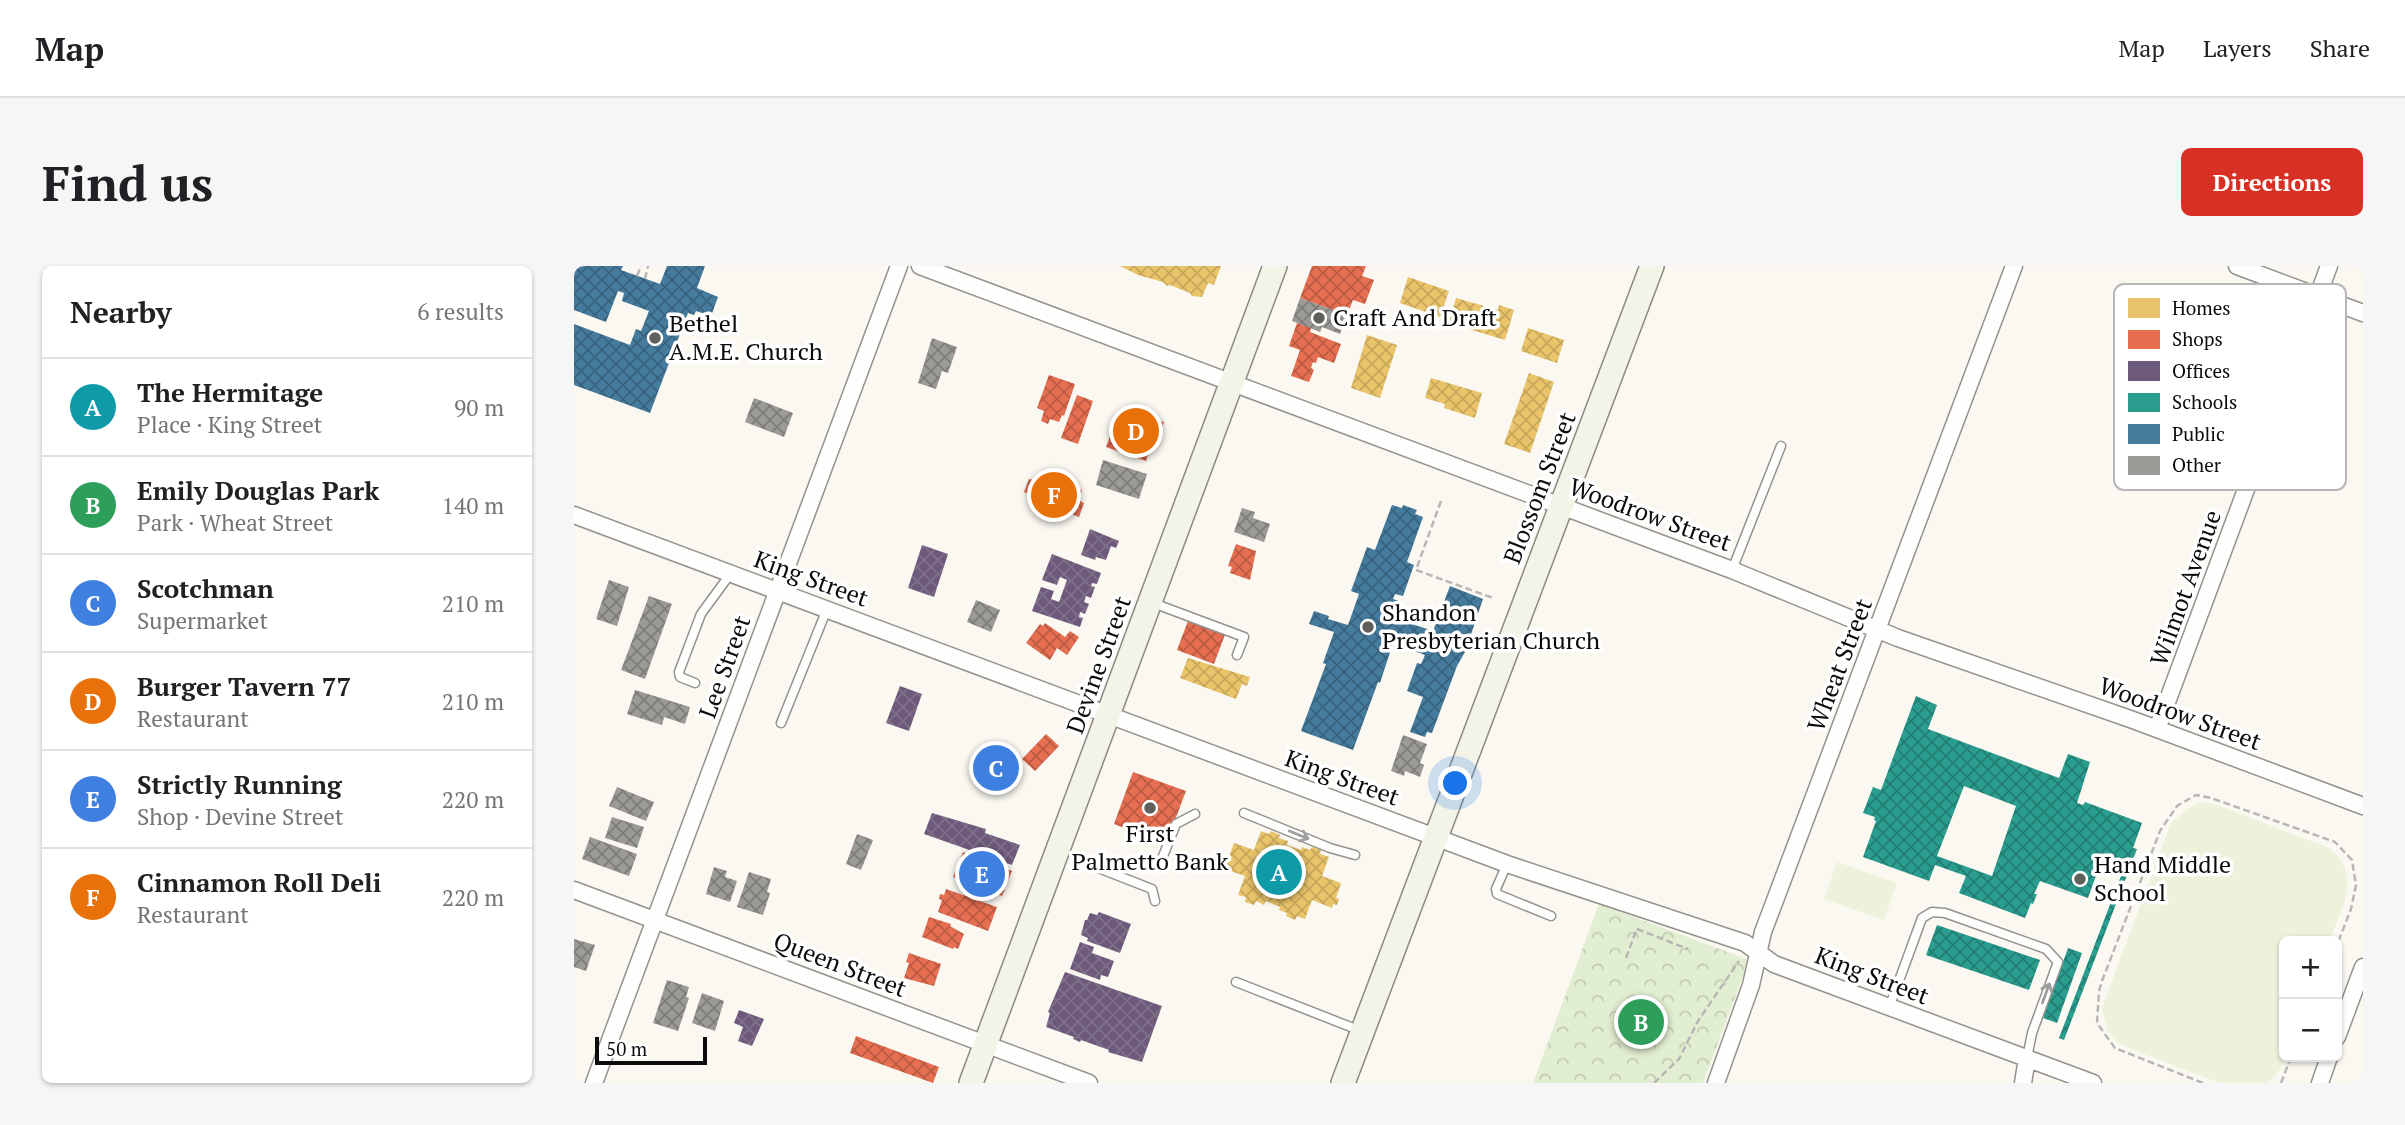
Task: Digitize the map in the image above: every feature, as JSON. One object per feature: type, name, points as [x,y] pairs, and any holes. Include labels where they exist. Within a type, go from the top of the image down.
[{"type":"main road","name":"Devine Street","points":[[971,1083],[1275,266]]},
{"type":"main road","name":"Blossom Street","points":[[1343,1083],[1652,266]]},
{"type":"street","name":"Lee Street","points":[[594,1083],[899,266]]},
{"type":"street","name":"Woodrow Street","points":[[920,266],[1732,570],[1878,630],[2157,729],[2363,806]]},
{"type":"street","name":"Wheat Street","points":[[1716,1083],[1751,985],[1763,932],[2014,266]]},
{"type":"street","points":[[2236,266],[2284,284]]},
{"type":"street","name":"Wilmot Avenue","points":[[2323,284],[2329,266]]},
{"type":"street","points":[[2346,307],[2363,313]]},
{"type":"street","name":"Wilmot Avenue","points":[[2157,729],[2247,490]]},
{"type":"street","name":"King Street","points":[[574,515],[1507,864],[1745,943],[1774,964],[2093,1083]]},
{"type":"street","name":"Queen Street","points":[[574,890],[1090,1083]]},
{"type":"street","points":[[2342,1024],[2363,967]]},
{"type":"street","points":[[2023,1083],[2027,1058]]},
{"type":"street","points":[[2320,1083],[2327,1062]]},
{"type":"lane","points":[[1732,570],[1781,446]]},
{"type":"lane","points":[[695,683],[680,677],[679,672],[701,614],[731,573]]},
{"type":"lane","points":[[1150,602],[1244,637],[1237,655]]},
{"type":"lane","points":[[781,723],[827,609]]},
{"type":"lane","points":[[1244,813],[1330,848],[1355,855]]},
{"type":"lane","points":[[1159,866],[1176,824],[1195,814]]},
{"type":"lane","points":[[1507,864],[1496,888],[1497,894],[1551,916]]},
{"type":"lane","points":[[1093,866],[1152,889],[1155,901]]},
{"type":"lane","points":[[1889,1007],[1922,918],[1932,912],[1945,912],[2046,948],[2057,962],[2032,1033],[2027,1058]]},
{"type":"lane","points":[[1236,982],[1363,1032]]},
{"type":"path","points":[[637,276],[641,266]]},
{"type":"path","points":[[645,278],[648,266]]},
{"type":"path","points":[[1441,501],[1416,570],[1493,598]]},
{"type":"path","points":[[2203,1083],[2115,1048],[2097,1023],[2102,981],[2160,831],[2177,806],[2196,795],[2211,798],[2335,842],[2352,860],[2356,885],[2351,909],[2340,936]]},
{"type":"path","points":[[1626,958],[1640,922]]},
{"type":"path","points":[[1637,929],[1688,949]]},
{"type":"path","points":[[1654,1083],[1679,1059],[1698,1021],[1739,961]]},
{"type":"path","points":[[2281,1083],[2289,1062]]},
{"type":"green space","points":[[2203,802],[2215,804],[2329,848],[2345,870],[2347,892],[2331,936],[2279,936],[2279,1062],[2283,1062],[2272,1079],[2265,1083],[2220,1083],[2128,1048],[2108,1032],[2102,1008],[2171,823],[2193,805]]},
{"type":"green space","points":[[1837,862],[1897,883],[1884,920],[1824,899]]},
{"type":"green space","points":[[1599,904],[1749,960],[1703,1083],[1533,1083]]},
{"type":"building: Homes","points":[[1120,266],[1221,266],[1214,285],[1208,283],[1202,297],[1192,296]]},
{"type":"building: Homes","points":[[1408,277],[1449,291],[1440,317],[1400,303]]},
{"type":"building: Homes","points":[[1456,298],[1498,310],[1499,305],[1514,310],[1505,340],[1449,323]]},
{"type":"building: Homes","points":[[1528,328],[1564,340],[1557,363],[1521,351]]},
{"type":"building: Homes","points":[[1367,335],[1397,345],[1380,398],[1351,388]]},
{"type":"building: Homes","points":[[1529,373],[1554,382],[1530,453],[1504,444]]},
{"type":"building: Homes","points":[[1431,378],[1482,393],[1475,418],[1444,408],[1445,404],[1425,398]]},
{"type":"building: Homes","points":[[1188,658],[1250,677],[1247,686],[1242,684],[1236,699],[1180,678]]},
{"type":"building: Homes","points":[[1261,831],[1280,835],[1279,838],[1288,841],[1287,845],[1301,850],[1302,847],[1310,850],[1312,847],[1329,857],[1322,876],[1341,883],[1336,898],[1339,899],[1337,905],[1333,904],[1332,908],[1312,900],[1305,919],[1297,916],[1295,920],[1279,910],[1280,907],[1266,901],[1264,905],[1256,901],[1254,905],[1245,902],[1246,897],[1238,895],[1245,876],[1225,869],[1226,865],[1223,864],[1234,843],[1254,850]]},
{"type":"building: Shops","points":[[1312,266],[1366,266],[1362,276],[1374,280],[1365,304],[1353,300],[1347,315],[1300,298]]},
{"type":"building: Shops","points":[[1297,323],[1311,328],[1310,332],[1341,344],[1334,363],[1318,357],[1316,363],[1313,362],[1311,368],[1314,370],[1309,382],[1291,376],[1300,350],[1289,346]]},
{"type":"building: Shops","points":[[1049,375],[1075,384],[1064,416],[1062,415],[1059,422],[1050,419],[1048,424],[1041,421],[1044,411],[1037,408]]},
{"type":"building: Shops","points":[[1077,395],[1093,401],[1078,444],[1061,438]]},
{"type":"building: Shops","points":[[1119,412],[1137,419],[1139,413],[1164,422],[1157,441],[1153,440],[1146,461],[1106,447]]},
{"type":"building: Shops","points":[[1047,475],[1082,490],[1078,500],[1084,503],[1079,517],[1027,496],[1029,494],[1024,492],[1029,479],[1044,482]]},
{"type":"building: Shops","points":[[1236,544],[1256,551],[1250,580],[1230,573],[1232,567],[1228,566]]},
{"type":"building: Shops","points":[[1189,618],[1226,632],[1214,664],[1177,650]]},
{"type":"building: Shops","points":[[1045,623],[1065,637],[1070,631],[1079,637],[1067,655],[1057,648],[1050,660],[1026,643],[1040,624],[1043,626]]},
{"type":"building: Shops","points":[[1046,734],[1059,746],[1035,771],[1022,759]]},
{"type":"building: Shops","points":[[988,744],[1017,755],[1004,792],[974,781]]},
{"type":"building: Shops","name":"First Palmetto Bank","points":[[1133,772],[1186,791],[1166,844],[1146,836],[1145,839],[1134,835],[1135,832],[1114,824]]},
{"type":"building: Shops","points":[[963,852],[1012,871],[1002,896],[953,877]]},
{"type":"building: Shops","points":[[946,889],[997,907],[988,931],[938,912],[942,900],[939,899],[940,894],[944,895]]},
{"type":"building: Shops","points":[[929,917],[951,924],[950,926],[964,934],[958,949],[922,937]]},
{"type":"building: Shops","points":[[909,953],[941,964],[934,986],[904,978]]},
{"type":"building: Shops","points":[[856,1036],[939,1067],[933,1083],[850,1053]]},
{"type":"building: Offices","points":[[1090,529],[1119,541],[1116,548],[1111,546],[1106,560],[1096,557],[1095,560],[1081,555]]},
{"type":"building: Offices","points":[[922,545],[948,554],[934,597],[908,588]]},
{"type":"building: Offices","points":[[1052,554],[1101,573],[1097,584],[1092,583],[1091,586],[1095,587],[1091,598],[1086,596],[1084,602],[1089,604],[1085,614],[1080,612],[1079,617],[1083,618],[1080,627],[1032,611],[1041,587],[1054,591],[1051,599],[1059,602],[1067,580],[1060,577],[1057,585],[1042,580]]},
{"type":"building: Offices","points":[[900,686],[922,694],[909,731],[886,723]]},
{"type":"building: Offices","points":[[932,813],[986,829],[985,833],[1020,845],[1012,865],[924,834]]},
{"type":"building: Offices","points":[[1099,912],[1131,924],[1120,953],[1087,941],[1088,938],[1081,935],[1090,913],[1097,915]]},
{"type":"building: Offices","points":[[1080,942],[1094,947],[1092,953],[1114,961],[1108,977],[1101,975],[1100,980],[1070,969]]},
{"type":"building: Offices","points":[[1065,972],[1162,1006],[1142,1062],[1108,1052],[1109,1050],[1081,1040],[1080,1042],[1073,1039],[1074,1037],[1046,1027],[1050,1013],[1048,1012]]},
{"type":"building: Offices","points":[[739,1010],[764,1019],[752,1046],[738,1041],[743,1027],[734,1023]]},
{"type":"building: Schools","points":[[1916,696],[1937,705],[1928,729],[2059,778],[2068,754],[2090,762],[2077,803],[2083,805],[2085,802],[2142,823],[2133,848],[2137,849],[2064,1040],[2059,1038],[2124,868],[2102,859],[2088,898],[2040,881],[2033,904],[2031,903],[2025,918],[1959,893],[1966,876],[1935,865],[1929,881],[1863,857],[1876,821],[1875,817],[1863,813],[1873,787],[1881,790]],"holes":[[[1964,786],[2016,806],[1992,876],[1937,856]]]},
{"type":"building: Schools","points":[[1937,925],[2040,960],[2029,990],[1926,955]]},
{"type":"building: Schools","points":[[2068,948],[2082,953],[2057,1023],[2043,1018]]},
{"type":"building: Public","name":"Bethel A.M.E. Church","points":[[574,266],[623,266],[621,270],[660,284],[667,266],[705,266],[697,288],[718,297],[711,316],[696,311],[694,315],[688,313],[650,413],[574,385],[574,324],[630,345],[636,329],[641,331],[649,311],[622,301],[624,293],[618,291],[606,322],[574,310]]},
{"type":"building: Public","name":"Shandon Presbyterian Church","points":[[1392,505],[1402,508],[1403,505],[1417,510],[1415,514],[1423,517],[1407,562],[1414,565],[1403,596],[1395,594],[1393,599],[1399,601],[1397,606],[1402,607],[1401,611],[1412,615],[1409,623],[1433,631],[1450,586],[1483,599],[1432,733],[1427,732],[1425,737],[1410,732],[1423,697],[1407,691],[1417,663],[1421,664],[1425,655],[1393,643],[1353,750],[1301,731],[1326,664],[1323,663],[1334,632],[1309,624],[1314,611],[1348,625],[1359,594],[1351,591],[1367,547],[1375,550]]},
{"type":"building: Other","name":"Craft And Draft","points":[[1300,298],[1347,315],[1340,334],[1322,327],[1320,332],[1292,321]]},
{"type":"building: Other","points":[[932,338],[957,347],[948,373],[942,371],[936,389],[918,383]]},
{"type":"building: Other","points":[[754,398],[793,413],[784,437],[745,422]]},
{"type":"building: Other","points":[[1103,460],[1147,474],[1139,499],[1096,485]]},
{"type":"building: Other","points":[[1242,508],[1255,512],[1253,518],[1270,524],[1264,542],[1234,532]]},
{"type":"building: Other","points":[[609,580],[629,587],[617,626],[596,619]]},
{"type":"building: Other","points":[[649,596],[672,604],[645,679],[621,670]]},
{"type":"building: Other","points":[[976,600],[1000,610],[991,632],[967,622]]},
{"type":"building: Other","points":[[635,690],[690,707],[685,724],[664,717],[662,725],[627,714]]},
{"type":"building: Other","points":[[1403,735],[1427,744],[1420,763],[1424,765],[1420,777],[1405,771],[1404,776],[1391,771]]},
{"type":"building: Other","points":[[617,787],[654,802],[646,821],[609,806]]},
{"type":"building: Other","points":[[612,817],[644,827],[637,848],[605,838]]},
{"type":"building: Other","points":[[857,834],[873,840],[861,870],[846,864]]},
{"type":"building: Other","points":[[590,837],[637,854],[629,876],[582,859]]},
{"type":"building: Other","points":[[714,867],[727,871],[725,877],[737,881],[730,902],[706,894]]},
{"type":"building: Other","points":[[749,872],[771,879],[763,915],[737,907]]},
{"type":"building: Other","points":[[574,939],[595,945],[586,971],[574,967]]},
{"type":"building: Other","points":[[667,980],[689,987],[686,997],[689,998],[678,1031],[653,1023]]},
{"type":"building: Other","points":[[702,993],[724,1001],[715,1031],[692,1023]]},
{"type":"place","name":"Craft And Draft","points":[[1319,318]]},
{"type":"place","name":"Bethel A.M.E. Church","points":[[655,338]]},
{"type":"place","name":"Burger Tavern 77","points":[[1136,431]]},
{"type":"place","name":"Cinnamon Roll Deli","points":[[1054,495]]},
{"type":"place","name":"Shandon Presbyterian Church","points":[[1368,627]]},
{"type":"place","name":"Scotchman","points":[[996,768]]},
{"type":"place","name":"First Palmetto Bank","points":[[1150,808]]},
{"type":"place","name":"The Hermitage","points":[[1279,872]]},
{"type":"place","name":"Strictly Running","points":[[982,874]]},
{"type":"place","name":"Hand Middle School","points":[[2080,879]]},
{"type":"place","name":"Emily Douglas Park","points":[[1641,1022]]}]
